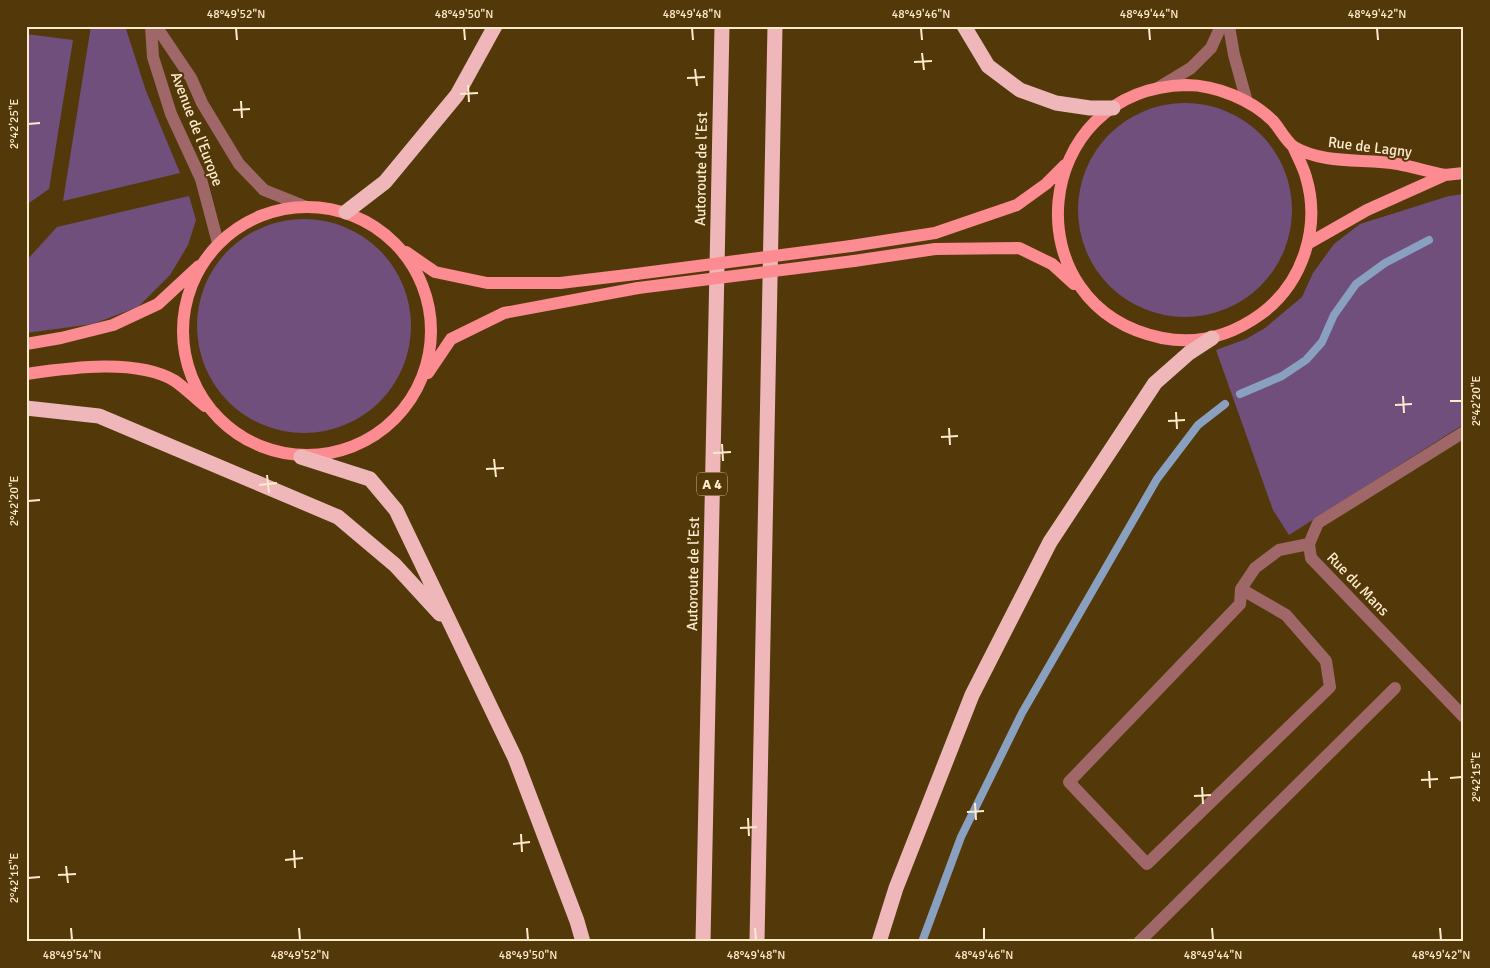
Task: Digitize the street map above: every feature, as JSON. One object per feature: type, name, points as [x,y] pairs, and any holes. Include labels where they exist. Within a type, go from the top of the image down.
[{"type":"highway","points":[[346,212],[384,182],[457,95],[495,26]]},
{"type":"highway","name":"Autoroute de l’Est","points":[[702,942],[722,26]]},
{"type":"highway","points":[[757,942],[775,26]]},
{"type":"highway","points":[[964,26],[988,66],[1020,90],[1056,103],[1090,108],[1113,108]]},
{"type":"highway","points":[[879,942],[896,888],[972,695],[1050,542],[1155,383],[1189,353],[1212,338]]},
{"type":"highway","points":[[26,408],[99,416],[338,517],[395,565],[452,629]]},
{"type":"highway","points":[[301,457],[370,479],[396,510],[515,758],[578,921],[583,942]]},
{"type":"main road","points":[[26,344],[62,338],[114,325],[158,304],[203,262],[218,243],[244,224],[273,211],[304,206],[346,212],[384,232],[399,247],[435,272],[487,283],[560,284],[851,246],[935,232],[1017,205],[1046,184],[1067,163],[1082,137],[1103,114],[1129,98],[1158,88],[1188,85],[1218,90],[1247,102],[1272,120],[1293,146],[1306,176],[1312,210],[1309,243],[1296,276],[1274,304],[1245,326],[1212,338],[1177,341],[1142,334],[1110,318],[1052,264],[1019,248],[936,249],[638,288],[504,313],[451,339],[399,416],[371,439],[337,453],[301,457],[267,450],[236,434],[174,381],[139,368],[69,368],[26,374]]},
{"type":"main road","name":"Rue de Lagny","points":[[1293,146],[1318,157],[1397,164],[1445,176]]},
{"type":"main road","points":[[1067,163],[1058,197],[1058,231],[1067,264],[1085,293]]},
{"type":"main road","name":"Rue de Lagny","points":[[1309,243],[1366,210],[1445,176],[1464,173]]},
{"type":"main road","points":[[399,247],[420,278],[431,313],[431,350],[420,386]]},
{"type":"main road","points":[[203,262],[187,298],[183,338],[191,376],[210,411]]},
{"type":"street","name":"Avenue de l'Europe","points":[[150,26],[153,57],[171,114],[201,179],[218,243]]},
{"type":"street","name":"Avenue de l'Europe","points":[[156,26],[191,78],[202,104],[239,164],[264,190],[304,206]]},
{"type":"street","points":[[1158,88],[1192,68],[1211,48],[1221,26]]},
{"type":"street","points":[[1229,26],[1234,55],[1247,102]]},
{"type":"street","name":"Rue du Mans","points":[[1464,432],[1318,523],[1309,544],[1311,558],[1464,717]]},
{"type":"street","points":[[1242,589],[1286,615],[1326,660],[1330,687],[1147,864],[1069,782],[1240,604],[1242,589],[1255,568],[1279,550],[1309,544]]},
{"type":"street","points":[[1139,942],[1395,688]]},
{"type":"shaded area","points":[[91,26],[125,26],[146,91],[180,173],[63,201]]},
{"type":"shaded area","points":[[26,34],[73,40],[49,189],[26,205]]},
{"type":"shaded area","points":[[1175,103],[1195,103],[1226,111],[1244,121],[1261,134],[1274,151],[1284,169],[1290,189],[1292,210],[1290,231],[1284,251],[1274,269],[1261,286],[1244,299],[1226,309],[1195,317],[1175,317],[1144,309],[1117,293],[1102,278],[1086,251],[1078,220],[1078,200],[1086,169],[1102,142],[1117,127],[1144,111]]},
{"type":"shaded area","points":[[1464,194],[1464,424],[1289,535],[1273,510],[1216,350],[1246,339],[1265,328],[1302,297],[1313,273],[1334,244],[1360,224],[1449,196]]},
{"type":"shaded area","points":[[189,196],[196,220],[188,245],[170,275],[138,307],[93,324],[26,333],[26,261],[57,227]]},
{"type":"shaded area","points":[[304,219],[325,221],[345,227],[363,237],[386,258],[403,285],[409,305],[411,326],[409,347],[403,367],[393,385],[372,408],[345,425],[325,431],[304,433],[283,431],[263,425],[245,415],[222,394],[205,367],[199,347],[197,326],[199,305],[205,285],[215,267],[236,244],[263,227],[283,221]]},
{"type":"waterway","points":[[1240,394],[1282,376],[1306,360],[1322,342],[1334,315],[1356,284],[1385,263],[1429,240]]},
{"type":"waterway","points":[[922,942],[961,837],[1022,713],[1157,479],[1198,425],[1225,404]]}]
